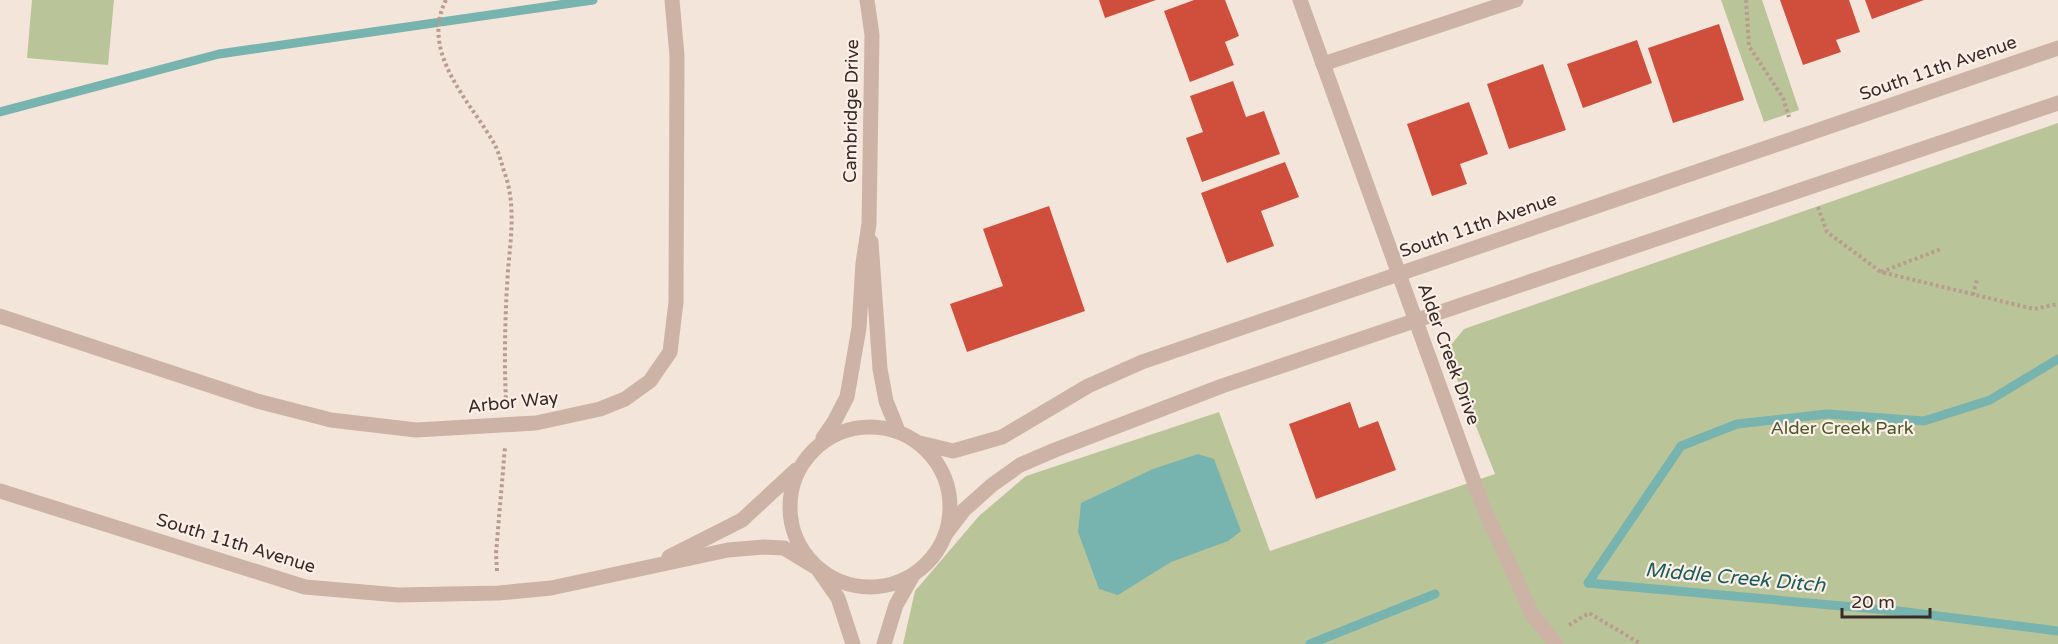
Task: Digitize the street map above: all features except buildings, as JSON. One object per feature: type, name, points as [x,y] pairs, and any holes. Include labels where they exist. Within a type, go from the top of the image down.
[{"type":"street","name":"Arbor Way","points":[[0,316],[256,401],[331,420],[416,430],[507,425],[600,409],[625,399],[650,381],[670,352],[676,302],[677,56],[672,0]]},
{"type":"street","name":"Cambridge Drive","points":[[867,0],[872,35],[869,224],[880,369],[886,401],[898,431]]},
{"type":"street","name":"Alder Creek Drive","points":[[1300,0],[1482,504],[1533,616],[1553,640]]},
{"type":"street","points":[[1323,64],[1516,0]]},
{"type":"street","name":"South 11th Avenue","points":[[609,575],[644,568],[742,520],[800,465],[818,444],[843,430],[870,426],[898,431],[920,443],[953,451],[1002,436],[1088,386],[1142,362],[2058,48]]},
{"type":"street","name":"South 11th Avenue","points":[[0,491],[305,587],[398,595],[499,593],[551,588],[728,550],[764,547],[784,548],[842,582],[867,587],[891,585],[914,574],[933,557],[945,535],[964,510],[992,485],[1020,465],[1222,386],[2058,103]]},
{"type":"street","name":"Cambridge Drive","points":[[818,444],[834,422],[846,397],[859,328],[862,263],[869,224]]},
{"type":"street","name":"South 11th Avenue","points":[[920,443],[937,462],[947,485],[950,510],[945,535]]},
{"type":"street","name":"South 11th Avenue","points":[[800,465],[791,492],[791,520],[800,546],[818,568]]},
{"type":"street","points":[[818,568],[838,598],[853,644]]},
{"type":"street","points":[[884,644],[896,605],[914,574]]},
{"type":"path","points":[[446,0],[438,33],[445,61],[463,98],[495,146],[507,180],[513,226],[504,368],[507,425],[496,553],[499,593]]},
{"type":"path","points":[[1746,0],[1749,46],[1783,98],[1795,138]]},
{"type":"path","points":[[1811,188],[1827,232],[1881,272],[2034,309],[2058,304]]},
{"type":"path","points":[[1881,272],[1941,249]]},
{"type":"path","points":[[1973,295],[1977,279]]},
{"type":"path","points":[[1553,640],[1589,613],[1641,644]]},
{"type":"green space","points":[[32,0],[114,0],[108,65],[27,58]]},
{"type":"green space","points":[[1721,0],[1762,0],[1799,110],[1764,122]]},
{"type":"green space","name":"Alder Creek Park","points":[[2058,123],[2058,644],[903,644],[915,591],[979,516],[1026,476],[1219,412],[1270,551],[1495,474],[1446,351],[1464,329]]},
{"type":"water","points":[[1198,454],[1214,459],[1241,531],[1228,541],[1171,562],[1118,595],[1099,589],[1078,532],[1081,503],[1153,469]]},
{"type":"waterway","points":[[0,112],[219,54],[593,0]]},
{"type":"waterway","points":[[2058,359],[1990,400],[1924,421],[1827,414],[1737,424],[1681,446],[1588,583],[1898,611],[2058,631]]},
{"type":"waterway","name":"Middle Creek Ditch","points":[[1310,644],[1435,594]]}]
